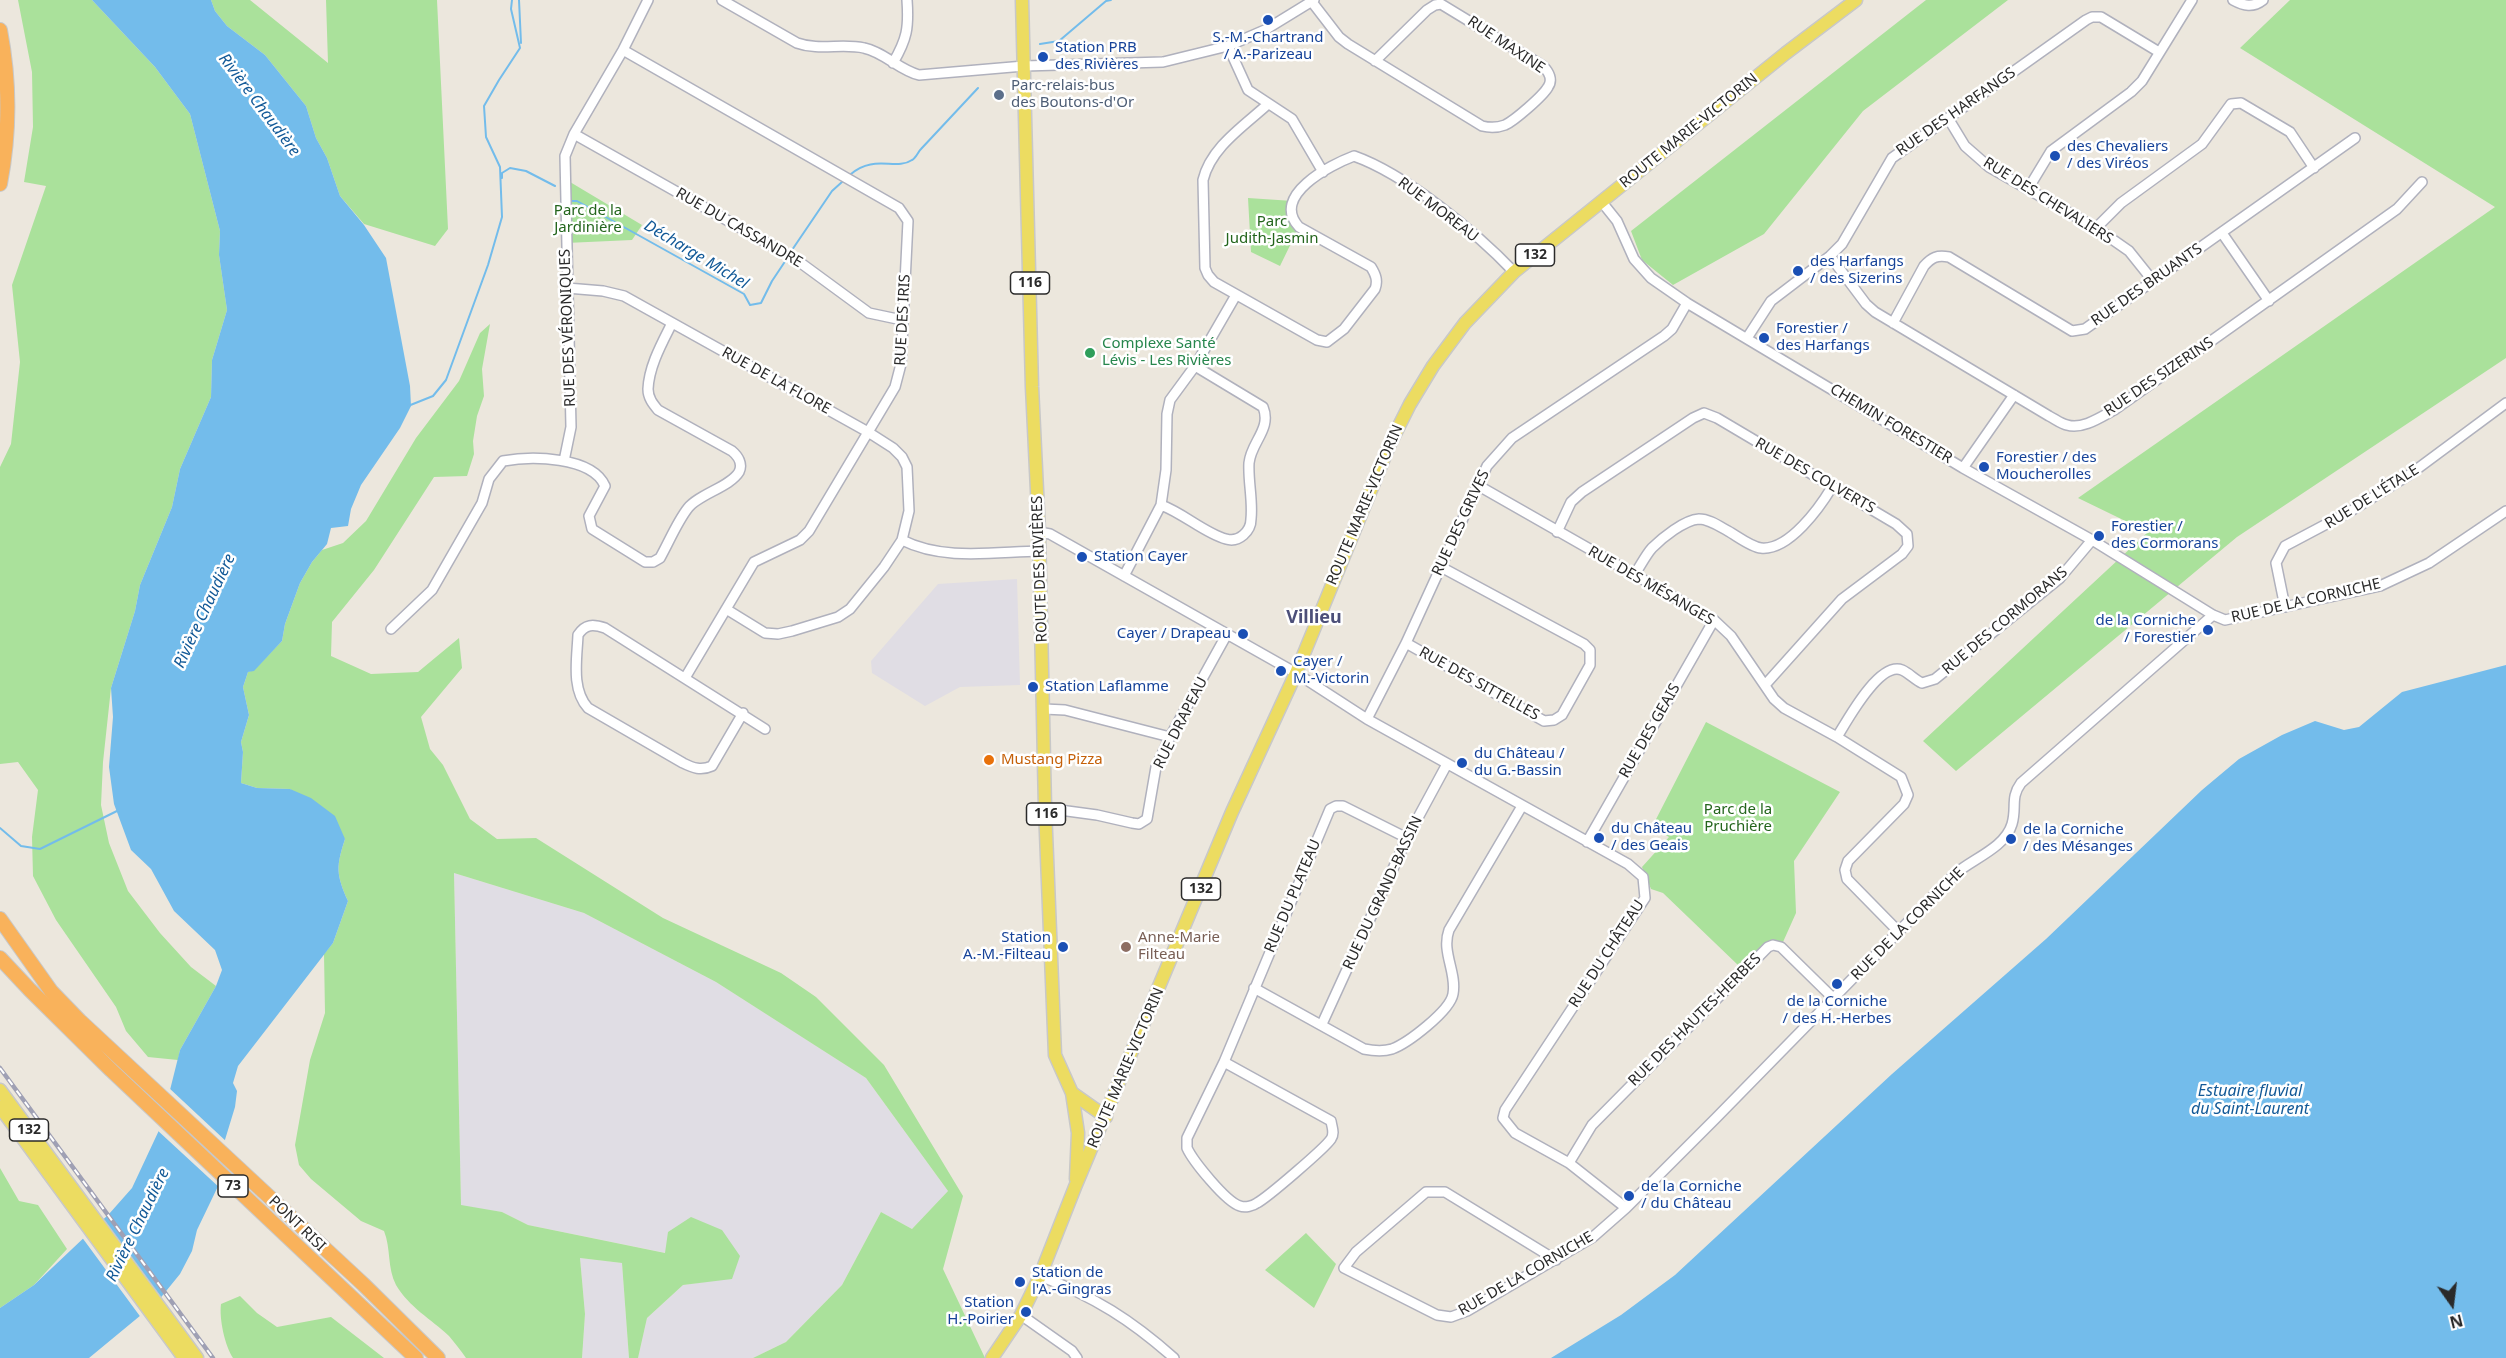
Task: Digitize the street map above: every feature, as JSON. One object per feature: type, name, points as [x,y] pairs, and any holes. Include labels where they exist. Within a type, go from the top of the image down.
[{"type":"highway","points":[[0,30],[5,54],[8,100],[6,146],[0,183]]},
{"type":"highway","name":"73","points":[[0,919],[51,991],[115,1064]]},
{"type":"highway","name":"73","points":[[0,958],[30,990],[115,1064]]},
{"type":"highway","name":"PONT RISI","points":[[115,1064],[363,1284],[438,1358]]},
{"type":"highway","name":"PONT RISI","points":[[115,1064],[356,1302],[416,1358]]},
{"type":"main road","name":"ROUTE DES RIVIÈRES","points":[[1022,0],[1032,387],[1039,532],[1045,807],[1056,1055],[1072,1093],[1078,1133],[1075,1187]]},
{"type":"main road","name":"ROUTE MARIE-VICTORIN","points":[[992,1358],[1021,1315],[1040,1276],[1232,812],[1296,673],[1343,556],[1410,404],[1433,366],[1465,323],[1514,272],[1786,53],[1856,0]]},
{"type":"main road","name":"132","points":[[0,1090],[184,1358]]},
{"type":"main road","points":[[1072,1093],[1106,1116]]},
{"type":"main road","name":"132","points":[[0,1107],[55,1172],[198,1358]]},
{"type":"street","name":"RUE DES VÉRONIQUES","points":[[564,461],[571,427],[565,156],[573,134],[623,50],[648,0]]},
{"type":"street","points":[[722,0],[737,4],[807,46],[862,47],[919,75],[1024,66],[1162,62],[1228,46],[1265,30],[1313,1]]},
{"type":"street","points":[[893,63],[905,42],[908,20],[907,0]]},
{"type":"street","points":[[2028,189],[2051,151],[2132,92],[2142,81],[2192,0]]},
{"type":"street","points":[[2234,0],[2248,6],[2257,5],[2263,0]]},
{"type":"street","name":"RUE MAXINE","points":[[1313,1],[1339,37],[1376,61],[1482,126],[1492,128],[1511,122],[1549,87],[1551,78],[1543,66],[1441,4],[1427,10],[1376,61]]},
{"type":"street","name":"RUE DES HARFANGS","points":[[1747,338],[1771,301],[1830,256],[1842,244],[1892,158],[2092,17],[2101,17],[2159,52]]},
{"type":"street","points":[[1228,46],[1248,90],[1292,119],[1323,172],[1301,187],[1296,194],[1291,208],[1293,220],[1299,227],[1371,267],[1377,283],[1375,289],[1344,329],[1327,342],[1317,340],[1214,282],[1205,268],[1203,180],[1210,159],[1268,104]]},
{"type":"street","name":"RUE DES IRIS","points":[[623,50],[898,208],[908,221],[900,375],[809,531],[800,540],[754,562],[685,678]]},
{"type":"street","points":[[2096,228],[2121,203],[2202,144],[2231,104],[2241,103],[2290,132],[2314,168]]},
{"type":"street","name":"RUE DES CHEVALIERS","points":[[1948,118],[1965,146],[1989,167],[2096,228],[2129,251],[2153,281]]},
{"type":"street","name":"RUE DU CASSANDRE","points":[[573,134],[794,258],[869,313],[902,320]]},
{"type":"street","name":"RUE DES BRUANTS","points":[[1893,323],[1924,266],[1930,258],[1940,255],[1949,257],[2072,331],[2085,329],[2355,138]]},
{"type":"street","name":"RUE MOREAU","points":[[1323,172],[1354,156],[1376,167],[1422,194],[1497,255],[1514,272]]},
{"type":"street","name":"RUE DES SIZERINS","points":[[1830,256],[1866,304],[1893,323],[2068,426],[2092,422],[2114,410],[2397,209],[2422,182]]},
{"type":"street","name":"CHEMIN FORESTIER","points":[[1601,201],[1617,221],[1634,260],[1651,278],[1687,303],[1963,468],[2092,540],[2213,615]]},
{"type":"street","points":[[2222,233],[2269,301]]},
{"type":"street","name":"RUE DE LA FLORE","points":[[567,288],[613,292],[672,322],[868,432],[902,456],[907,467],[909,511],[902,540],[884,567],[850,609],[838,617],[778,634],[765,633],[726,609]]},
{"type":"street","points":[[1124,576],[1161,505],[1166,470],[1170,400],[1195,366],[1236,295]]},
{"type":"street","name":"RUE DES GRIVES","points":[[1367,718],[1406,643],[1487,466],[1512,438],[1664,336],[1672,329],[1687,303]]},
{"type":"street","points":[[391,629],[432,590],[482,503],[489,479],[503,461],[524,457],[551,458],[590,471],[602,479],[605,486],[590,516],[592,529],[645,562],[653,562],[660,558],[688,508],[738,472],[738,457],[732,451],[658,410],[650,400],[648,390],[658,352],[672,322]]},
{"type":"street","points":[[1161,505],[1225,539],[1238,539],[1252,521],[1250,458],[1266,423],[1263,407],[1195,366]]},
{"type":"street","points":[[1963,468],[2014,394]]},
{"type":"street","name":"RUE DE L'ÉTALE","points":[[2285,607],[2276,563],[2285,546],[2351,511],[2409,475],[2506,404]]},
{"type":"street","name":"RUE DES COLVERTS","points":[[1557,532],[1571,502],[1582,492],[1704,413],[1718,418],[1896,524],[1907,534],[1908,546],[1902,554],[1842,599],[1765,685]]},
{"type":"street","name":"RUE DES MÉSANGES","points":[[1479,486],[1714,620],[1731,636],[1774,699],[1784,708],[1837,737],[1901,777],[1908,795],[1904,804],[1848,861],[1845,870],[1847,879],[1899,932]]},
{"type":"street","points":[[1634,575],[1651,549],[1689,521],[1700,519],[1711,522],[1760,548],[1773,546],[1790,537],[1816,512],[1832,487]]},
{"type":"street","name":"RUE DE LA CORNICHE","points":[[1556,1260],[1445,1192],[1437,1191],[1426,1192],[1356,1252],[1344,1268],[1437,1315],[1451,1317],[1467,1311],[1556,1260],[1593,1237],[1626,1208],[1955,874],[2008,833],[2012,823],[2014,793],[2021,783],[2213,615],[2225,620],[2371,588],[2429,563],[2506,511]]},
{"type":"street","name":"RUE DU CHÂTEAU","points":[[1039,532],[1050,534],[1296,673],[1367,718],[1636,870],[1643,877],[1645,898],[1562,1021],[1505,1110],[1503,1118],[1515,1133],[1569,1162],[1626,1208]]},
{"type":"street","points":[[902,540],[932,552],[961,554],[1039,551]]},
{"type":"street","name":"RUE DES CORMORANS","points":[[1837,737],[1860,699],[1884,674],[1902,670],[1922,683],[1935,679],[2060,578],[2092,540]]},
{"type":"street","name":"RUE DES SITTELLES","points":[[1406,643],[1544,721],[1554,720],[1562,715],[1590,665],[1590,650],[1584,644],[1441,567]]},
{"type":"street","name":"RUE DES GEAIS","points":[[1587,842],[1714,620]]},
{"type":"street","points":[[743,713],[712,765],[704,769],[682,764],[588,708],[582,701],[578,691],[578,635],[582,628],[595,624],[605,628],[743,713],[765,729]]},
{"type":"street","name":"RUE DRAPEAU","points":[[1045,807],[1132,823],[1144,822],[1149,813],[1156,767],[1227,634]]},
{"type":"street","points":[[1044,709],[1065,710],[1170,737]]},
{"type":"street","name":"RUE DU GRAND-BASSIN","points":[[1322,1024],[1407,838],[1447,764]]},
{"type":"street","name":"RUE DU PLATEAU","points":[[1224,1062],[1330,1121],[1334,1132],[1330,1140],[1303,1164],[1259,1202],[1250,1206],[1240,1207],[1230,1200],[1187,1149],[1187,1138],[1224,1062],[1330,810],[1336,806],[1343,806],[1407,838]]},
{"type":"street","points":[[1254,988],[1364,1049],[1378,1052],[1393,1048],[1411,1037],[1450,1003],[1454,992],[1445,941],[1449,930],[1522,806]]},
{"type":"street","name":"RUE DES HAUTES-HERBES","points":[[1569,1162],[1592,1125],[1768,947],[1781,946],[1834,999]]},
{"type":"street","points":[[1040,1276],[1115,1310],[1174,1358]]},
{"type":"street","points":[[1021,1315],[1077,1358]]},
{"type":"shaded area","points":[[1017,579],[1020,685],[960,687],[925,706],[872,673],[871,661],[938,584]]},
{"type":"shaded area","points":[[454,873],[584,913],[716,982],[866,1078],[948,1191],[912,1229],[881,1212],[842,1285],[786,1342],[753,1358],[638,1358],[647,1318],[683,1285],[732,1278],[666,1253],[528,1225],[502,1212],[461,1206]]},
{"type":"shaded area","points":[[580,1258],[622,1263],[629,1358],[582,1358],[585,1314]]},
{"type":"green space","points":[[18,0],[92,0],[155,67],[190,114],[220,231],[219,255],[227,310],[212,360],[211,397],[180,469],[172,507],[140,585],[135,611],[111,688],[103,762],[101,805],[109,843],[128,891],[160,933],[191,967],[216,986],[180,1050],[178,1060],[148,1057],[126,1031],[116,1007],[56,920],[33,876],[32,837],[38,790],[18,762],[0,764],[0,467],[11,444],[20,362],[12,285],[46,186],[24,182],[33,127],[32,72]]},
{"type":"green space","points":[[211,0],[250,0],[328,63],[326,0],[437,0],[448,229],[435,246],[364,224],[340,196],[327,158],[316,138],[306,106],[265,55],[227,26],[215,11]]},
{"type":"green space","points":[[1926,0],[2008,0],[1863,111],[1764,234],[1673,285],[1642,260],[1631,231]]},
{"type":"green space","points":[[2290,0],[2506,0],[2506,358],[2237,537],[1956,771],[1923,741],[2148,532],[2078,498],[2495,207],[2240,48]]},
{"type":"green space","name":"Parc de la Jardinière","points":[[565,179],[642,225],[632,240],[566,243]]},
{"type":"green space","name":"Parc Judith-Jasmin","points":[[1248,198],[1293,201],[1299,227],[1280,266],[1251,252]]},
{"type":"green space","points":[[490,324],[482,369],[484,396],[477,416],[473,441],[474,454],[467,476],[434,477],[374,570],[332,622],[331,656],[371,674],[418,672],[459,638],[462,668],[421,717],[430,749],[443,765],[470,819],[497,839],[536,838],[663,918],[781,973],[816,997],[884,1065],[963,1196],[943,1269],[985,1358],[753,1358],[786,1342],[842,1285],[881,1212],[912,1229],[948,1191],[866,1078],[716,982],[584,913],[454,873],[461,1205],[502,1212],[528,1225],[665,1253],[668,1232],[691,1217],[722,1230],[740,1256],[732,1279],[683,1285],[647,1318],[638,1358],[629,1358],[622,1263],[580,1258],[585,1314],[582,1358],[466,1358],[449,1336],[401,1293],[391,1272],[384,1231],[361,1221],[311,1179],[299,1165],[295,1145],[310,1060],[325,1013],[324,954],[333,943],[348,901],[339,877],[340,857],[345,839],[290,789],[257,788],[241,783],[243,752],[241,742],[249,715],[243,687],[248,672],[254,670],[282,641],[285,624],[300,583],[312,562],[322,550],[343,543],[366,521],[416,438],[459,381],[480,333]]},
{"type":"green space","name":"Parc de la Pruchière","points":[[1706,722],[1840,792],[1794,861],[1796,913],[1783,942],[1771,942],[1765,945],[1740,967],[1663,893],[1651,889],[1642,867],[1669,837],[1652,827]]},
{"type":"green space","points":[[0,1168],[19,1201],[38,1205],[67,1249],[34,1285],[0,1308]]},
{"type":"green space","points":[[1306,1233],[1336,1264],[1314,1308],[1265,1270]]},
{"type":"green space","points":[[240,1296],[257,1313],[277,1327],[331,1317],[384,1358],[233,1358],[223,1332],[221,1304]]},
{"type":"water","name":"Rivière Chaudière","points":[[92,0],[211,0],[215,11],[227,26],[265,55],[306,106],[316,138],[327,158],[340,196],[364,225],[386,258],[410,386],[411,406],[400,428],[361,485],[351,509],[348,526],[331,528],[327,544],[312,562],[300,583],[285,624],[282,641],[254,671],[248,672],[243,687],[249,715],[241,742],[243,752],[241,783],[257,788],[290,789],[311,798],[335,816],[345,839],[340,857],[339,877],[348,901],[333,943],[238,1066],[233,1083],[237,1091],[235,1107],[224,1143],[221,1180],[197,1230],[192,1251],[180,1274],[158,1301],[89,1358],[0,1358],[0,1308],[34,1285],[109,1214],[132,1188],[161,1126],[180,1050],[216,986],[222,970],[215,950],[174,911],[151,869],[131,850],[114,804],[109,767],[113,717],[111,688],[135,611],[140,585],[172,507],[180,469],[211,397],[212,360],[227,310],[219,255],[220,231],[190,114],[155,67]]},
{"type":"water","name":"Estuaire fluvial du Saint-Laurent","points":[[2506,665],[2506,1358],[1551,1358],[1621,1315],[1675,1275],[1892,1074],[2046,939],[2202,790],[2239,759],[2282,735],[2315,721],[2344,730],[2359,727],[2402,692]]},
{"type":"pier","points":[[168,1087],[228,1143],[227,1162],[221,1189],[156,1129]]},
{"type":"pier","points":[[102,1217],[163,1300],[142,1319],[81,1236]]},
{"type":"waterway","points":[[408,406],[433,396],[446,380],[488,265],[502,217],[500,167],[486,137],[484,106],[520,48],[511,9],[512,0]]},
{"type":"waterway","points":[[519,0],[521,43]]},
{"type":"waterway","name":"Décharge Michel","points":[[1040,44],[1059,41],[1106,1],[1111,0]]},
{"type":"waterway","name":"Décharge Michel","points":[[851,174],[868,165],[899,164],[913,159],[978,88]]},
{"type":"waterway","name":"Décharge Michel","points":[[502,178],[502,173],[510,168],[526,171],[555,186]]},
{"type":"waterway","name":"Décharge Michel","points":[[792,250],[832,191],[842,182]]},
{"type":"waterway","name":"Décharge Michel","points":[[572,201],[577,201],[744,294],[750,305],[761,303],[786,260]]},
{"type":"waterway","points":[[0,828],[21,846],[40,849],[119,810]]},
{"type":"railway","points":[[0,1068],[213,1358]]},
{"type":"place","name":"S.-M.-Chartrand / A.-Parizeau","points":[[1268,20]]},
{"type":"place","name":"Station PRB des Rivières","points":[[1043,57]]},
{"type":"place","name":"Parc-relais-bus des Boutons-d'Or","points":[[999,95]]},
{"type":"place","name":"des Chevaliers / des Viréos","points":[[2055,156]]},
{"type":"place","name":"des Harfangs / des Sizerins","points":[[1798,271]]},
{"type":"place","name":"Forestier / des Harfangs","points":[[1764,338]]},
{"type":"place","name":"Complexe Santé Lévis - Les Rivières","points":[[1090,353]]},
{"type":"place","name":"Forestier / des Moucherolles","points":[[1984,467]]},
{"type":"place","name":"Forestier / des Cormorans","points":[[2099,536]]},
{"type":"place","name":"Station Cayer","points":[[1082,557]]},
{"type":"place","name":"de la Corniche / Forestier","points":[[2208,630]]},
{"type":"place","name":"Cayer / Drapeau","points":[[1243,634]]},
{"type":"place","name":"Cayer / M.-Victorin","points":[[1281,671]]},
{"type":"place","name":"Station Laflamme","points":[[1033,687]]},
{"type":"place","name":"Mustang Pizza","points":[[989,760]]},
{"type":"place","name":"du Château / du G.-Bassin","points":[[1462,763]]},
{"type":"place","name":"du Château / des Geais","points":[[1599,838]]},
{"type":"place","name":"de la Corniche / des Mésanges","points":[[2011,839]]},
{"type":"place","name":"Station A.-M.-Filteau","points":[[1063,947]]},
{"type":"place","name":"Anne-Marie Filteau","points":[[1126,947]]},
{"type":"place","name":"de la Corniche / des H.-Herbes","points":[[1837,984]]},
{"type":"place","name":"de la Corniche / du Château","points":[[1629,1196]]},
{"type":"place","name":"Station de l'A.-Gingras","points":[[1020,1282]]},
{"type":"place","name":"Station H.-Poirier","points":[[1026,1312]]},
{"type":"district","name":"Villieu","points":[[1314,618]]}]
